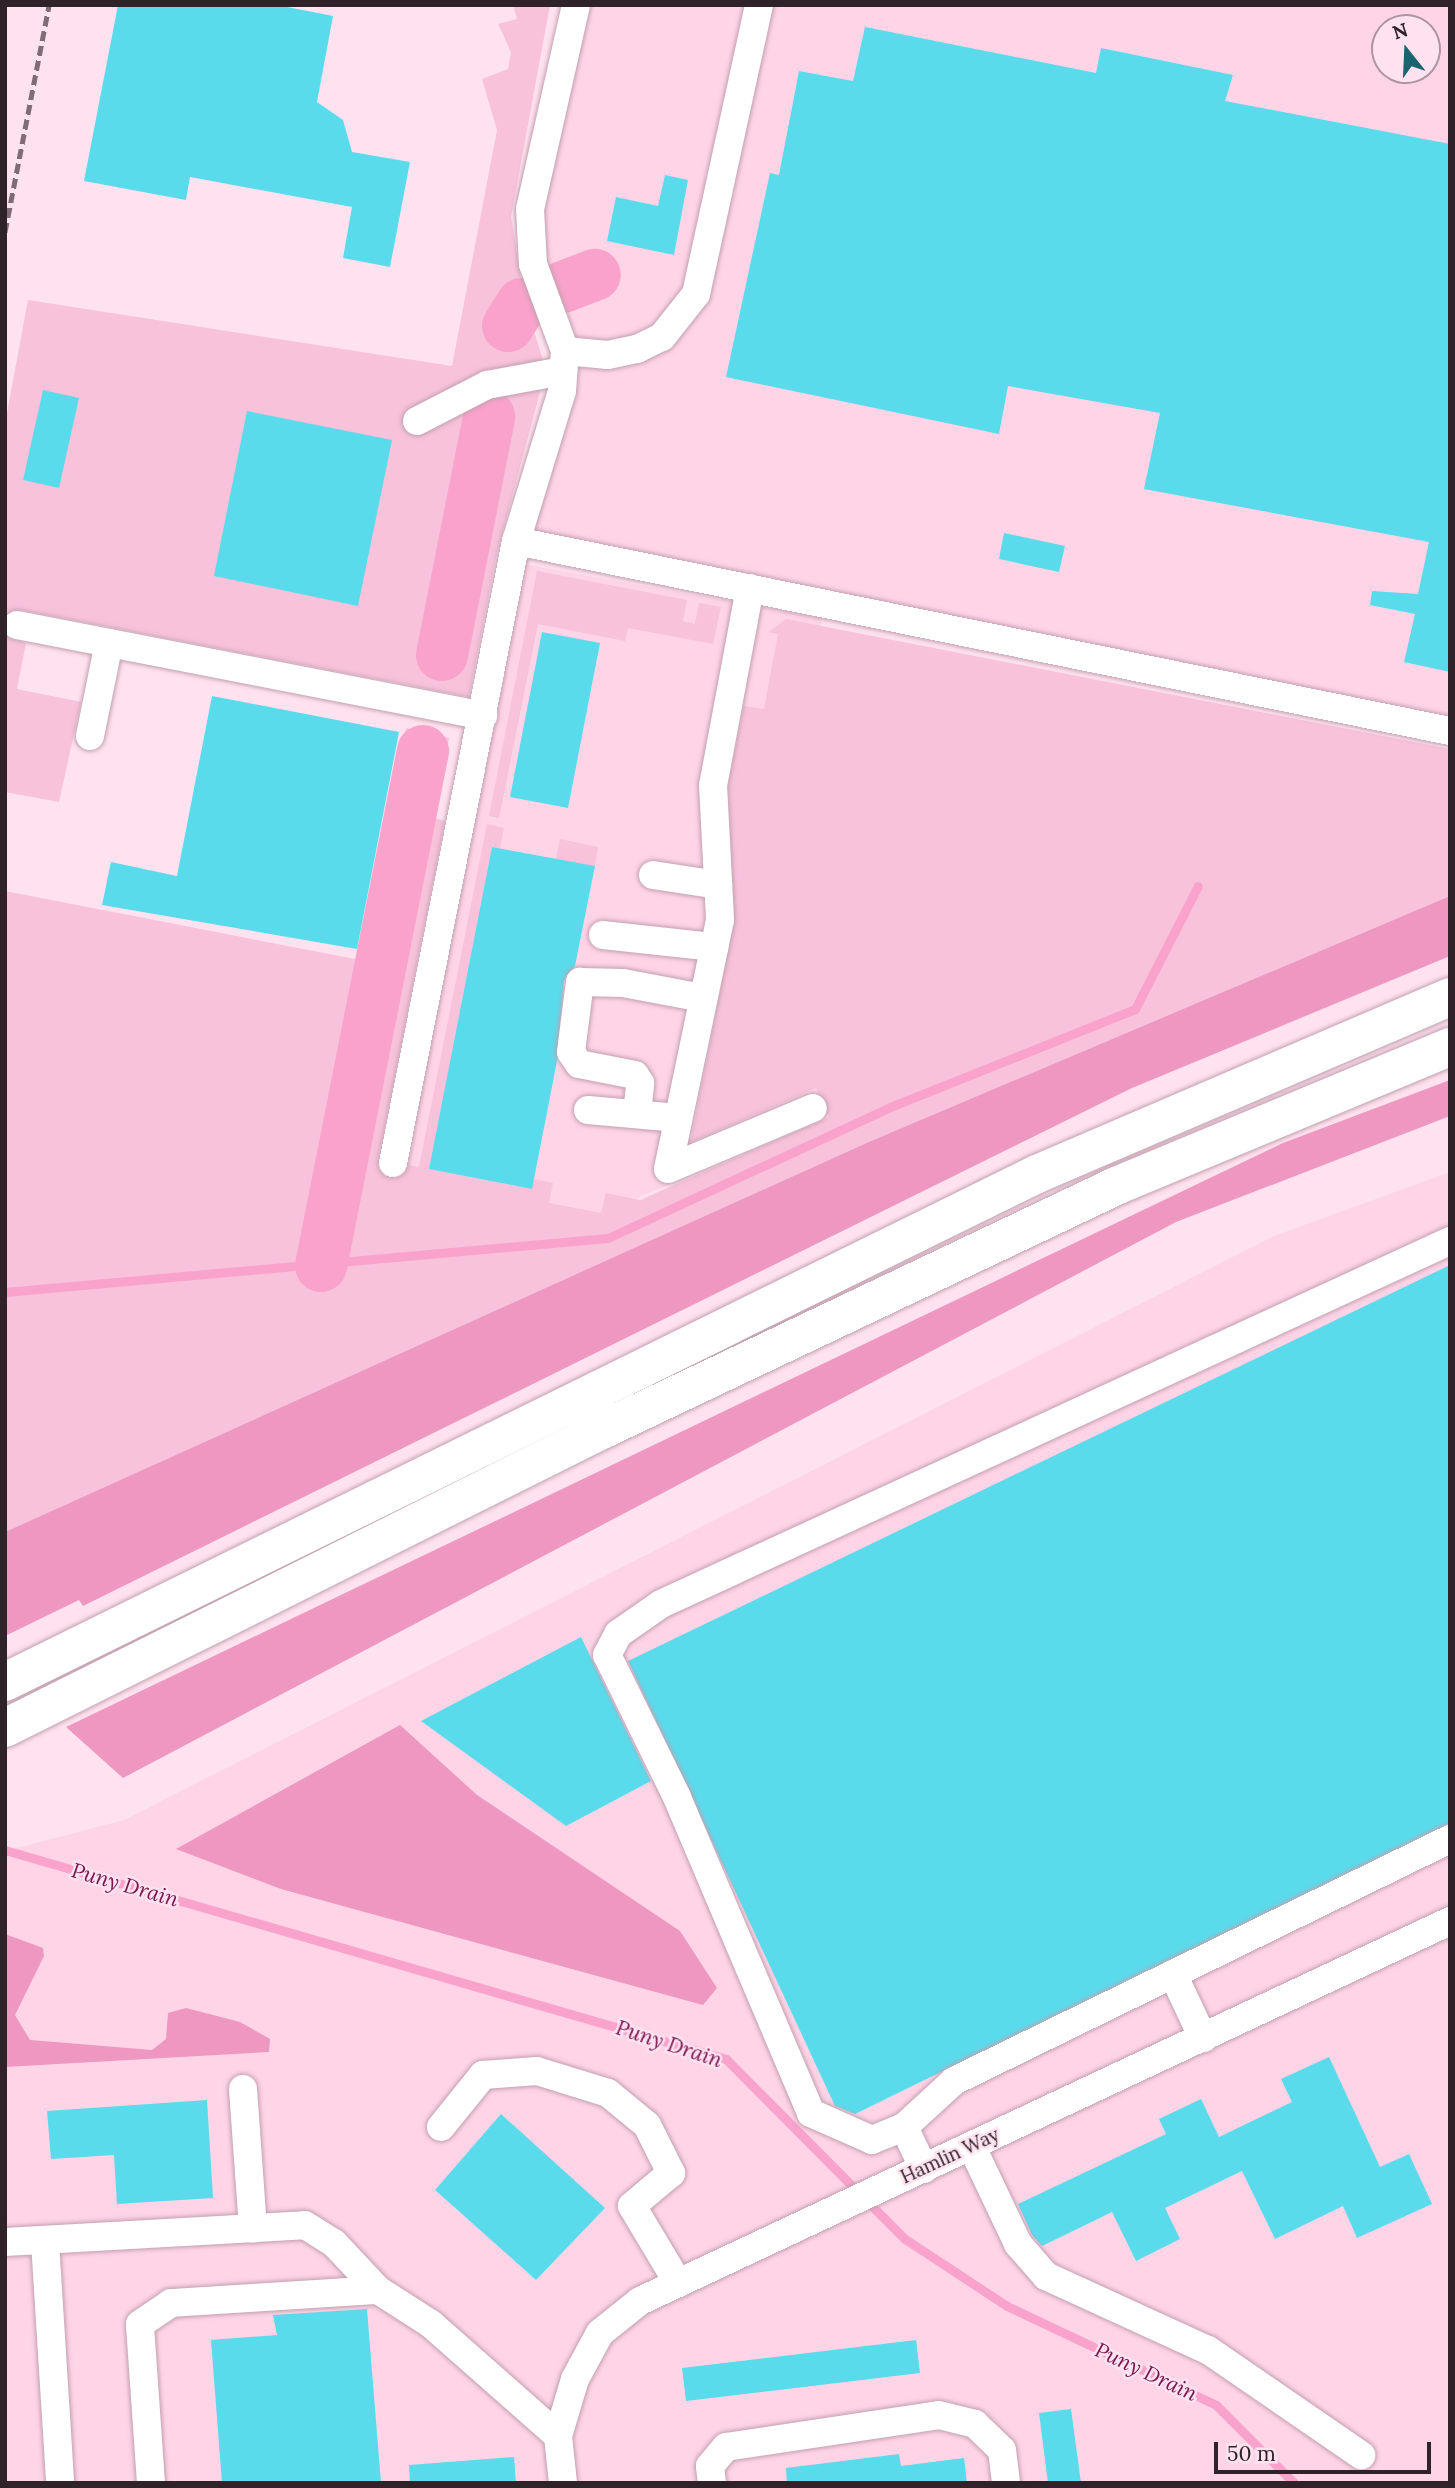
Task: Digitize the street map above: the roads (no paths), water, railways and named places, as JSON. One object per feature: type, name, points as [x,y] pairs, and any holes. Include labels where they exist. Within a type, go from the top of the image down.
[{"type":"highway","points":[[5,1682],[1037,1174],[1450,997]]},
{"type":"highway","points":[[5,1728],[602,1430],[1116,1186],[1450,1047]]},
{"type":"street","points":[[393,1163],[516,541],[564,361],[533,264],[530,209],[576,5]]},
{"type":"street","points":[[416,421],[487,385],[564,361],[637,349],[663,337],[696,294],[759,5]]},
{"type":"street","points":[[516,541],[1450,731]]},
{"type":"street","points":[[750,588],[713,785],[718,885],[714,947],[668,1169],[813,1108]]},
{"type":"street","points":[[17,625],[483,716]]},
{"type":"street","points":[[90,736],[109,643]]},
{"type":"street","points":[[653,875],[718,885]]},
{"type":"street","points":[[603,935],[714,947]]},
{"type":"street","points":[[637,1114],[640,1083],[635,1075],[579,1065],[571,1052],[580,982],[623,983],[703,998]]},
{"type":"street","points":[[588,1110],[678,1118]]},
{"type":"street","points":[[1450,1241],[661,1604],[618,1634],[607,1655],[677,1797],[811,2113],[872,2140],[904,2127],[954,2081],[1450,1839]]},
{"type":"street","name":"Hamlin Way","points":[[562,2483],[558,2436],[575,2379],[600,2333],[640,2301],[1450,1921]]},
{"type":"street","points":[[1173,1974],[1203,2038]]},
{"type":"street","points":[[440,2127],[483,2075],[537,2071],[608,2094],[647,2125],[671,2173],[632,2206],[678,2283]]},
{"type":"street","points":[[243,2089],[253,2229]]},
{"type":"street","points":[[904,2127],[924,2169]]},
{"type":"street","points":[[972,2147],[1018,2244],[1046,2276],[1208,2350],[1361,2455]]},
{"type":"street","points":[[5,2242],[45,2242],[305,2225],[334,2243],[378,2290],[431,2325],[558,2436]]},
{"type":"street","points":[[45,2242],[60,2483]]},
{"type":"street","points":[[151,2483],[140,2324],[171,2302],[378,2290]]},
{"type":"street","points":[[712,2483],[710,2466],[726,2447],[939,2415],[975,2424],[1002,2450],[1006,2483]]},
{"type":"waterway","points":[[563,287],[595,275]]},
{"type":"waterway","points":[[508,326],[522,304]]},
{"type":"waterway","points":[[442,655],[489,417]]},
{"type":"waterway","points":[[321,1266],[423,751]]},
{"type":"waterway","points":[[5,1292],[608,1238],[890,1107],[1135,1009],[1198,886]]},
{"type":"waterway","name":"Puny Drain","points":[[5,1850],[726,2059],[905,2239],[1007,2306],[1216,2405],[1294,2483]]},
{"type":"railway","points":[[5,232],[49,5]]}]
